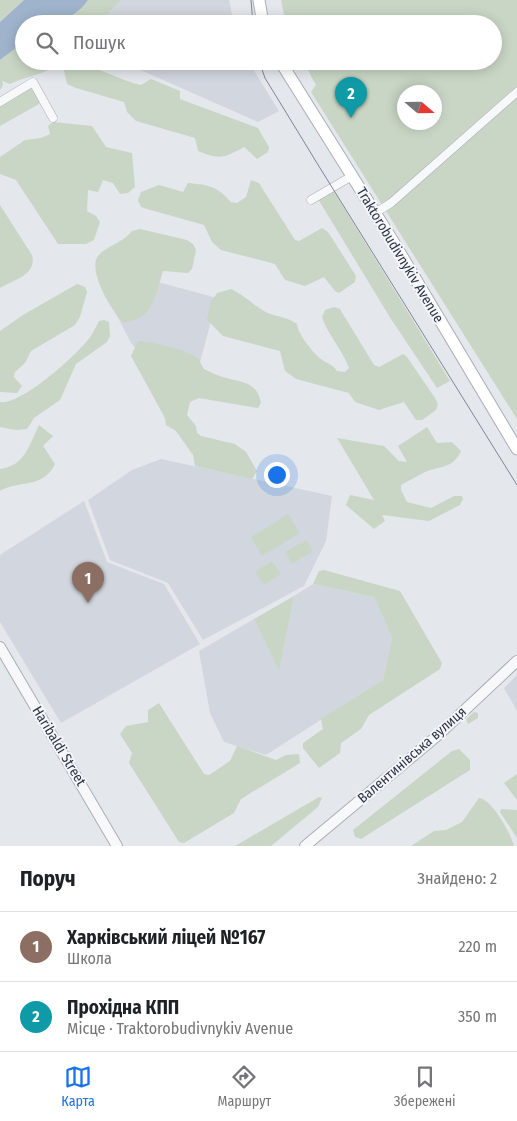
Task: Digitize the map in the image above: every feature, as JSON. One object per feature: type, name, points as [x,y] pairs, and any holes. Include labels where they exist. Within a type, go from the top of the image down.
[{"type":"main road","points":[[259,0],[262,15]]},
{"type":"main road","name":"Traktorobudivnykiv Avenue","points":[[286,70],[517,449]]},
{"type":"street","points":[[0,102],[33,82],[53,118]]},
{"type":"street","points":[[374,213],[391,203],[517,92]]},
{"type":"street","points":[[311,200],[352,176]]},
{"type":"street","name":"Haribaldi Street","points":[[0,647],[118,846]]},
{"type":"street","name":"Валентинівська вулиця","points":[[305,846],[436,736],[517,662]]},
{"type":"shaded area","points":[[121,0],[229,0],[232,15],[107,15]]},
{"type":"shaded area","points":[[140,70],[254,70],[279,111],[258,122]]},
{"type":"shaded area","points":[[154,281],[217,298],[199,366],[137,350],[131,343],[113,308]]},
{"type":"shaded area","points":[[161,459],[332,496],[326,541],[304,586],[203,640],[168,583],[110,560],[88,500],[132,470]]},
{"type":"shaded area","points":[[84,501],[107,562],[164,584],[200,644],[61,723],[0,622],[0,555]]},
{"type":"shaded area","points":[[313,584],[374,597],[392,638],[383,680],[266,755],[224,742],[210,713],[199,651],[254,619],[279,670],[294,596]]},
{"type":"shaded area","points":[[517,675],[517,711],[504,688]]},
{"type":"green space","points":[[0,0],[24,0],[0,22]]},
{"type":"green space","points":[[88,0],[121,0],[107,15],[70,15]]},
{"type":"green space","points":[[281,0],[517,0],[517,419],[311,92],[316,85],[308,70],[502,70],[502,15],[284,15]]},
{"type":"green space","points":[[15,49],[15,70],[47,70],[10,84],[2,81],[3,85],[0,90],[0,60]]},
{"type":"green space","points":[[64,70],[98,70],[141,85],[151,79],[180,91],[180,99],[258,128],[269,147],[268,152],[257,159],[244,147],[231,154],[217,157],[212,156],[198,151],[195,138],[136,121],[127,112],[124,102],[67,84]]},
{"type":"green space","points":[[29,86],[40,100],[39,104],[0,126],[0,105]]},
{"type":"green space","points":[[53,122],[92,126],[106,147],[132,153],[135,187],[128,193],[120,194],[113,183],[103,180],[98,192],[88,190],[87,211],[96,216],[100,222],[94,240],[86,244],[58,244],[16,180],[0,174],[0,157],[25,140],[41,138],[50,134],[48,126]]},
{"type":"green space","points":[[251,180],[259,183],[295,240],[299,241],[322,228],[328,232],[356,276],[355,282],[339,293],[335,291],[324,277],[305,286],[285,280],[275,264],[221,250],[212,242],[204,225],[141,207],[138,200],[141,192],[159,185],[183,192],[188,183],[217,189],[231,202],[237,203],[246,197]]},
{"type":"green space","points":[[333,190],[450,381],[437,388],[391,319],[318,199]]},
{"type":"green space","points":[[0,205],[32,255],[33,262],[24,276],[0,288]]},
{"type":"green space","points":[[140,229],[187,240],[193,244],[196,250],[192,269],[188,273],[163,271],[155,297],[147,312],[133,321],[123,322],[102,290],[95,262],[98,256],[106,249],[132,231]]},
{"type":"green space","points":[[77,284],[85,287],[87,292],[80,317],[75,325],[31,351],[25,363],[15,372],[14,377],[22,386],[17,393],[0,392],[0,331],[23,315]]},
{"type":"green space","points":[[231,289],[264,311],[289,319],[297,324],[310,348],[323,361],[332,365],[337,371],[345,372],[349,368],[322,317],[325,310],[334,307],[340,309],[374,365],[379,367],[403,354],[407,357],[435,398],[438,404],[436,410],[422,420],[416,420],[404,402],[379,410],[355,402],[349,393],[296,379],[285,371],[280,351],[223,336],[207,320],[210,304],[217,293]]},
{"type":"green space","points":[[99,321],[109,322],[110,336],[107,342],[76,364],[60,400],[34,418],[27,429],[16,430],[0,427],[0,402],[9,401],[20,396],[59,369],[90,337]]},
{"type":"green space","points":[[138,341],[160,344],[187,352],[198,359],[204,369],[253,387],[261,403],[258,408],[199,398],[190,402],[187,415],[196,426],[197,433],[201,436],[235,444],[246,452],[257,471],[252,479],[195,466],[193,455],[176,431],[166,425],[165,418],[131,356]]},
{"type":"green space","points":[[39,425],[53,436],[43,446],[55,464],[44,478],[8,487],[0,491],[0,469],[15,464],[21,459]]},
{"type":"green space","points":[[427,427],[437,443],[452,442],[461,451],[458,457],[450,464],[430,470],[401,485],[401,490],[407,502],[431,508],[454,496],[462,496],[463,499],[460,505],[429,521],[382,515],[385,521],[374,529],[346,505],[350,495],[374,500],[337,438],[384,446],[399,461],[407,462],[398,446]]},
{"type":"green space","points":[[288,514],[300,533],[262,556],[251,537]]},
{"type":"green space","points":[[306,540],[313,551],[292,564],[285,552]]},
{"type":"green space","points":[[272,561],[281,574],[264,585],[255,572]]},
{"type":"green space","points":[[324,570],[400,591],[442,663],[440,669],[369,715],[361,729],[341,743],[340,753],[319,768],[303,748],[303,743],[323,729],[321,719],[383,680],[392,638],[374,597],[313,584],[319,571]]},
{"type":"green space","points":[[294,596],[279,671],[254,619]]},
{"type":"green space","points":[[159,703],[204,774],[209,775],[230,761],[237,746],[276,760],[286,755],[299,754],[300,763],[241,799],[234,813],[184,843],[179,842],[129,763],[132,753],[120,734],[126,726],[148,722],[148,710]]},
{"type":"green space","points":[[474,712],[478,713],[478,718],[468,724],[466,719]]},
{"type":"green space","points":[[459,749],[470,760],[470,770],[361,839],[355,837],[353,830],[452,751]]},
{"type":"green space","points":[[517,774],[517,800],[504,783]]},
{"type":"green space","points":[[319,797],[322,798],[318,807],[271,846],[235,846]]},
{"type":"green space","points":[[479,798],[490,804],[495,810],[514,846],[411,846],[434,831],[446,830],[462,822]]},
{"type":"green space","points":[[501,809],[517,810],[517,838],[500,812]]},
{"type":"water","points":[[24,0],[88,0],[82,8],[72,15],[15,15],[15,49],[0,60],[0,22]]},
{"type":"tram line","points":[[251,0],[252,15]]},
{"type":"tram line","points":[[262,70],[265,78],[320,168],[517,485]]},
{"type":"place","name":"Прохідна КПП","points":[[351,118]]},
{"type":"place","name":"Харківський ліцей №167","points":[[88,603]]}]
